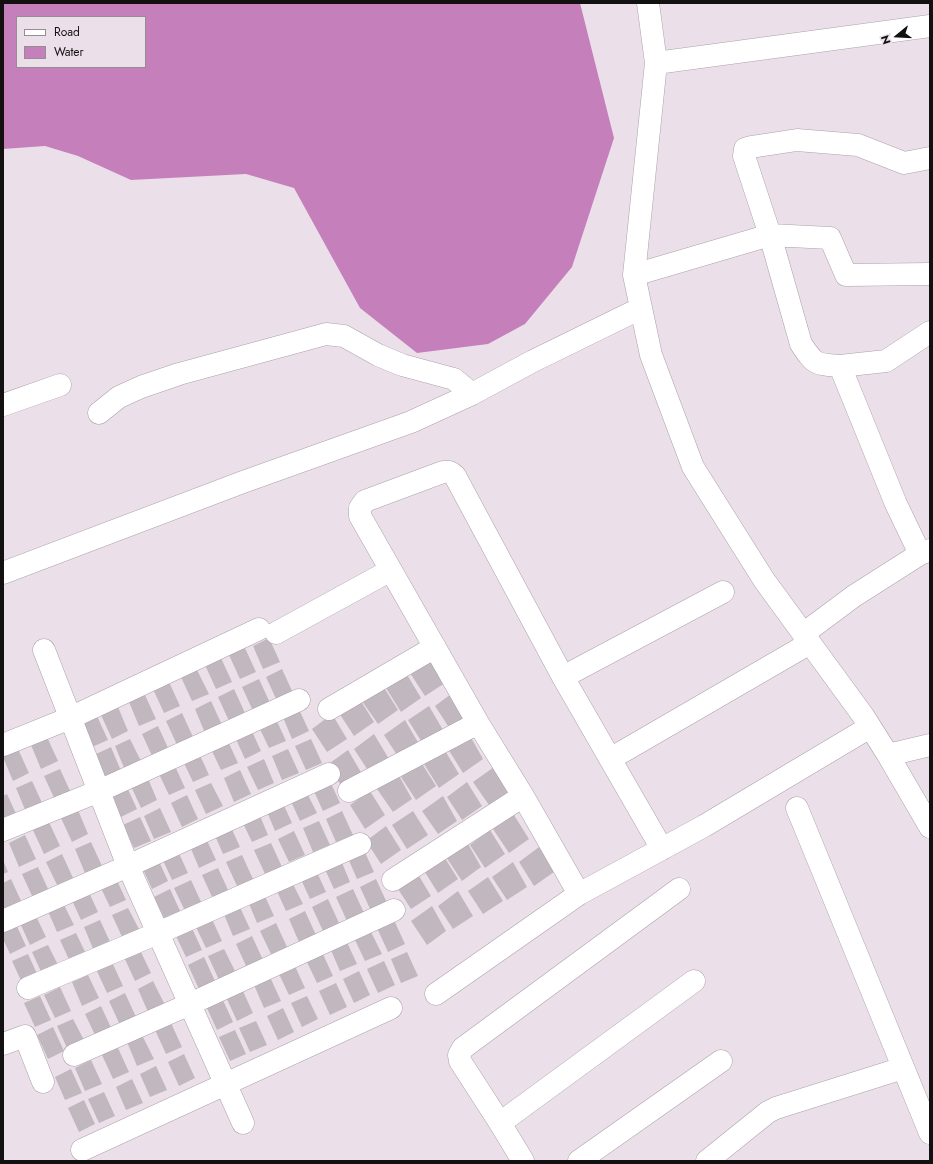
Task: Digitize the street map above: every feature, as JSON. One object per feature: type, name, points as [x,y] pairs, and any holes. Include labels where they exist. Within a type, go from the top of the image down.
[{"type":"street","points":[[648,3],[656,63],[634,275],[651,355],[693,467],[764,580],[870,727],[930,827]]},
{"type":"street","points":[[656,63],[930,26]]},
{"type":"street","points":[[930,158],[904,163],[858,145],[797,140],[751,146],[745,149],[744,156],[770,235],[801,344],[809,356],[818,364],[840,366],[886,361],[930,332]]},
{"type":"street","points":[[634,275],[770,235],[830,238],[846,275],[930,274]]},
{"type":"street","points":[[3,573],[243,482],[411,422],[472,394],[533,361],[641,308]]},
{"type":"street","points":[[99,413],[119,397],[171,376],[326,334],[344,336],[378,355],[402,365],[454,379],[472,394]]},
{"type":"street","points":[[610,759],[806,638],[854,596],[925,552],[896,504],[840,366]]},
{"type":"street","points":[[3,405],[60,385]]},
{"type":"street","points":[[579,894],[523,796],[478,723],[360,516],[360,508],[365,502],[443,472],[447,471],[455,476],[563,677],[662,849]]},
{"type":"street","points":[[3,744],[70,718],[267,631],[390,570]]},
{"type":"street","points":[[563,677],[723,592]]},
{"type":"street","points":[[328,709],[435,647]]},
{"type":"street","points":[[44,650],[128,866],[243,1123]]},
{"type":"street","points":[[3,830],[99,791],[299,700]]},
{"type":"street","points":[[349,791],[478,723]]},
{"type":"street","points":[[436,994],[579,894],[704,826],[870,727]]},
{"type":"street","points":[[888,755],[930,745]]},
{"type":"street","points":[[3,921],[128,866],[329,774]]},
{"type":"street","points":[[394,880],[523,796]]},
{"type":"street","points":[[797,808],[930,1133]]},
{"type":"street","points":[[28,988],[158,933],[360,844]]},
{"type":"street","points":[[523,1161],[460,1061],[459,1055],[463,1048],[679,890]]},
{"type":"street","points":[[74,1055],[190,1004],[394,910]]},
{"type":"street","points":[[500,1123],[694,981]]},
{"type":"street","points":[[82,1150],[391,1008]]},
{"type":"street","points":[[3,1044],[25,1036],[43,1082]]},
{"type":"street","points":[[579,1161],[721,1061]]},
{"type":"street","points":[[707,1161],[768,1112],[776,1108],[903,1068]]},
{"type":"water","points":[[3,3],[580,3],[614,138],[572,267],[525,324],[488,344],[417,353],[360,308],[294,188],[246,174],[131,180],[78,156],[45,146],[3,149]]},
{"type":"building","points":[[269,638],[280,662],[263,669],[253,646]]},
{"type":"building","points":[[245,648],[256,672],[240,679],[229,655]]},
{"type":"building","points":[[221,658],[232,682],[216,689],[205,665]]},
{"type":"building","points":[[430,658],[445,683],[425,696],[410,673]]},
{"type":"building","points":[[282,669],[293,693],[277,701],[266,677]]},
{"type":"building","points":[[197,670],[209,694],[192,701],[181,677]]},
{"type":"building","points":[[406,673],[421,698],[401,712],[386,688]]},
{"type":"building","points":[[259,679],[270,703],[253,711],[242,687]]},
{"type":"building","points":[[169,682],[180,706],[164,713],[153,689]]},
{"type":"building","points":[[383,686],[398,710],[378,724],[362,701]]},
{"type":"building","points":[[234,689],[245,713],[229,721],[218,697]]},
{"type":"building","points":[[455,691],[470,715],[450,729],[435,706]]},
{"type":"building","points":[[145,695],[156,719],[139,726],[129,702]]},
{"type":"building","points":[[359,698],[374,722],[354,736],[339,713]]},
{"type":"building","points":[[211,701],[222,725],[205,733],[195,709]]},
{"type":"building","points":[[429,706],[443,730],[423,744],[408,720]]},
{"type":"building","points":[[118,707],[128,731],[112,739],[101,715]]},
{"type":"building","points":[[298,707],[309,731],[292,739],[282,715]]},
{"type":"building","points":[[182,713],[193,737],[177,745],[166,721]]},
{"type":"building","points":[[332,714],[347,739],[327,752],[312,729]]},
{"type":"building","points":[[97,716],[108,740],[92,747],[81,724]]},
{"type":"building","points":[[275,717],[286,741],[269,748],[258,725]]},
{"type":"building","points":[[405,720],[419,744],[399,758],[384,735]]},
{"type":"building","points":[[158,726],[169,750],[153,758],[142,734]]},
{"type":"building","points":[[250,727],[261,751],[245,759],[234,735]]},
{"type":"building","points":[[374,734],[389,759],[369,772],[354,749]]},
{"type":"building","points":[[469,734],[483,759],[463,773],[448,749]]},
{"type":"building","points":[[47,737],[58,761],[41,769],[31,745]]},
{"type":"building","points":[[130,739],[142,763],[125,770],[115,746]]},
{"type":"building","points":[[227,739],[238,763],[221,770],[210,747]]},
{"type":"building","points":[[311,739],[322,763],[306,770],[295,746]]},
{"type":"building","points":[[111,747],[121,771],[105,779],[94,755]]},
{"type":"building","points":[[18,749],[29,773],[13,781],[3,757]]},
{"type":"building","points":[[288,749],[299,773],[282,780],[272,756]]},
{"type":"building","points":[[444,749],[459,774],[439,788],[424,764]]},
{"type":"building","points":[[348,750],[362,774],[343,788],[327,765]]},
{"type":"building","points":[[198,751],[209,775],[193,782],[182,759]]},
{"type":"building","points":[[264,759],[274,783],[258,790],[247,767]]},
{"type":"building","points":[[421,762],[436,786],[416,800],[401,777]]},
{"type":"building","points":[[174,764],[185,788],[169,795],[158,772]]},
{"type":"building","points":[[494,767],[508,792],[489,805],[473,782]]},
{"type":"building","points":[[60,769],[71,793],[55,800],[44,776]]},
{"type":"building","points":[[240,770],[251,794],[234,802],[224,778]]},
{"type":"building","points":[[398,774],[412,799],[393,812],[377,789]]},
{"type":"building","points":[[147,776],[157,800],[141,808],[130,784]]},
{"type":"building","points":[[329,779],[340,803],[323,811],[312,787]]},
{"type":"building","points":[[32,781],[43,805],[26,812],[16,788]]},
{"type":"building","points":[[467,782],[482,806],[462,820],[447,797]]},
{"type":"building","points":[[211,783],[223,806],[206,814],[195,790]]},
{"type":"building","points":[[126,785],[137,809],[121,817],[110,793]]},
{"type":"building","points":[[305,789],[317,813],[300,821],[289,797]]},
{"type":"building","points":[[370,791],[385,815],[365,829],[350,805]]},
{"type":"building","points":[[7,794],[18,818],[3,825],[3,796]]},
{"type":"building","points":[[187,795],[198,819],[182,827],[171,803]]},
{"type":"building","points":[[443,796],[457,821],[438,834],[422,811]]},
{"type":"building","points":[[281,799],[292,823],[275,831],[265,807]]},
{"type":"building","points":[[160,808],[171,832],[154,839],[144,816]]},
{"type":"building","points":[[78,810],[88,834],[72,842],[61,818]]},
{"type":"building","points":[[258,811],[268,835],[252,842],[241,819]]},
{"type":"building","points":[[342,811],[353,835],[336,842],[326,819]]},
{"type":"building","points":[[413,811],[428,835],[407,849],[392,825]]},
{"type":"building","points":[[514,815],[529,839],[509,853],[493,829]]},
{"type":"building","points":[[140,817],[151,841],[134,848],[123,825]]},
{"type":"building","points":[[319,821],[330,845],[313,852],[303,828]]},
{"type":"building","points":[[49,822],[60,846],[44,854],[33,830]]},
{"type":"building","points":[[229,823],[240,847],[223,854],[213,831]]},
{"type":"building","points":[[386,826],[401,850],[381,864],[366,841]]},
{"type":"building","points":[[490,830],[505,854],[485,868],[470,845]]},
{"type":"building","points":[[294,831],[305,855],[289,862],[278,839]]},
{"type":"building","points":[[25,835],[36,859],[19,867],[9,843]]},
{"type":"building","points":[[205,836],[216,860],[199,868],[189,844]]},
{"type":"building","points":[[91,842],[102,866],[85,873],[75,849]]},
{"type":"building","points":[[467,842],[481,867],[462,881],[446,857]]},
{"type":"building","points":[[271,843],[282,867],[265,874],[254,850]]},
{"type":"building","points":[[539,847],[554,872],[534,886],[519,862]]},
{"type":"building","points":[[363,848],[374,872],[357,879],[347,856]]},
{"type":"building","points":[[177,849],[188,873],[172,880],[161,856]]},
{"type":"building","points":[[62,854],[73,878],[57,885],[46,862]]},
{"type":"building","points":[[242,855],[253,879],[237,886],[226,862]]},
{"type":"building","points":[[443,855],[458,879],[438,893],[423,869]]},
{"type":"building","points":[[157,857],[168,881],[152,889],[141,865]]},
{"type":"building","points":[[340,858],[350,882],[334,889],[323,865]]},
{"type":"building","points":[[3,860],[8,872],[3,874]]},
{"type":"building","points":[[513,862],[527,887],[507,900],[492,877]]},
{"type":"building","points":[[38,867],[49,891],[33,898],[22,874]]},
{"type":"building","points":[[218,868],[229,892],[213,899],[202,875]]},
{"type":"building","points":[[315,868],[326,892],[310,899],[299,875]]},
{"type":"building","points":[[416,871],[431,896],[411,909],[396,886]]},
{"type":"building","points":[[115,876],[126,900],[110,907],[99,884]]},
{"type":"building","points":[[488,877],[503,901],[483,914],[468,891]]},
{"type":"building","points":[[11,879],[22,903],[5,911],[3,906],[3,883]]},
{"type":"building","points":[[376,879],[387,903],[371,911],[360,887]]},
{"type":"building","points":[[191,880],[202,904],[185,911],[174,888]]},
{"type":"building","points":[[291,880],[303,904],[286,911],[275,887]]},
{"type":"building","points":[[87,888],[98,912],[81,920],[70,896]]},
{"type":"building","points":[[170,889],[181,913],[165,920],[154,897]]},
{"type":"building","points":[[353,889],[364,913],[347,921],[336,897]]},
{"type":"building","points":[[458,891],[473,916],[453,929],[438,906]]},
{"type":"building","points":[[263,892],[274,916],[257,923],[247,899]]},
{"type":"building","points":[[328,899],[339,923],[323,931],[312,907]]},
{"type":"building","points":[[62,901],[74,925],[57,932],[47,909]]},
{"type":"building","points":[[239,905],[250,929],[233,936],[223,912]]},
{"type":"building","points":[[432,906],[446,931],[427,945],[411,921]]},
{"type":"building","points":[[128,908],[140,931],[123,939],[112,915]]},
{"type":"building","points":[[305,911],[316,935],[299,942],[289,919]]},
{"type":"building","points":[[35,914],[46,937],[30,945],[19,921]]},
{"type":"building","points":[[211,917],[222,941],[206,948],[195,925]]},
{"type":"building","points":[[100,920],[111,944],[94,951],[84,927]]},
{"type":"building","points":[[394,920],[405,944],[388,952],[377,928]]},
{"type":"building","points":[[15,922],[26,946],[10,954],[3,939],[3,928]]},
{"type":"building","points":[[276,923],[287,947],[271,954],[260,931]]},
{"type":"building","points":[[191,926],[202,950],[186,957],[175,934]]},
{"type":"building","points":[[370,930],[382,954],[365,961],[354,938]]},
{"type":"building","points":[[76,933],[87,956],[71,964],[60,940]]},
{"type":"building","points":[[252,936],[263,960],[247,968],[236,944]]},
{"type":"building","points":[[346,940],[357,964],[340,971],[330,948]]},
{"type":"building","points":[[48,945],[60,969],[43,976],[32,952]]},
{"type":"building","points":[[224,949],[236,973],[219,980],[208,956]]},
{"type":"building","points":[[140,950],[151,973],[135,981],[124,957]]},
{"type":"building","points":[[322,952],[333,976],[317,983],[306,960]]},
{"type":"building","points":[[407,952],[418,976],[401,983],[391,959]]},
{"type":"building","points":[[28,954],[39,978],[23,985],[12,961]]},
{"type":"building","points":[[204,957],[215,981],[199,989],[188,965]]},
{"type":"building","points":[[384,961],[395,985],[378,993],[367,969]]},
{"type":"building","points":[[112,962],[123,986],[107,993],[96,969]]},
{"type":"building","points":[[294,964],[305,988],[289,995],[278,972]]},
{"type":"building","points":[[359,971],[370,995],[354,1003],[343,979]]},
{"type":"building","points":[[88,975],[99,998],[82,1006],[72,982]]},
{"type":"building","points":[[270,977],[281,1001],[264,1008],[254,985]]},
{"type":"building","points":[[153,981],[165,1005],[148,1012],[138,989]]},
{"type":"building","points":[[336,983],[347,1007],[330,1015],[319,991]]},
{"type":"building","points":[[60,987],[71,1011],[55,1018],[44,995]]},
{"type":"building","points":[[242,989],[253,1013],[237,1021],[226,997]]},
{"type":"building","points":[[125,993],[136,1017],[120,1025],[109,1001]]},
{"type":"building","points":[[40,996],[51,1020],[35,1027],[24,1003]]},
{"type":"building","points":[[307,996],[318,1019],[302,1027],[291,1003]]},
{"type":"building","points":[[222,998],[233,1022],[217,1030],[206,1006]]},
{"type":"building","points":[[101,1006],[112,1030],[96,1037],[85,1014]]},
{"type":"building","points":[[283,1008],[294,1032],[278,1040],[267,1016]]},
{"type":"building","points":[[73,1019],[85,1042],[68,1050],[57,1026]]},
{"type":"building","points":[[256,1021],[267,1045],[250,1052],[239,1028]]},
{"type":"building","points":[[171,1023],[182,1047],[166,1054],[155,1030]]},
{"type":"building","points":[[53,1027],[64,1051],[48,1059],[37,1035]]},
{"type":"building","points":[[235,1030],[246,1054],[230,1061],[219,1037]]},
{"type":"building","points":[[142,1035],[154,1059],[137,1066],[127,1042]]},
{"type":"building","points":[[118,1048],[129,1072],[113,1079],[102,1055]]},
{"type":"building","points":[[184,1054],[195,1078],[179,1086],[168,1062]]},
{"type":"building","points":[[91,1060],[102,1084],[85,1091],[75,1068]]},
{"type":"building","points":[[156,1066],[167,1090],[150,1097],[140,1074]]},
{"type":"building","points":[[71,1069],[82,1093],[65,1100],[55,1077]]},
{"type":"building","points":[[132,1079],[143,1103],[126,1110],[116,1087]]},
{"type":"building","points":[[104,1092],[115,1116],[99,1123],[88,1099]]},
{"type":"building","points":[[84,1100],[95,1124],[79,1132],[68,1108]]}]
